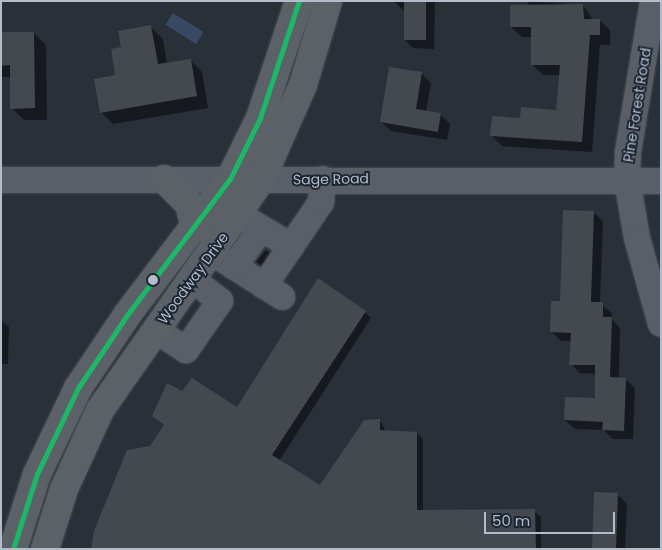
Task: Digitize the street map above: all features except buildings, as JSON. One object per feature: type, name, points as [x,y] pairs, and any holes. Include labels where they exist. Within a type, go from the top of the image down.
[{"type":"main road","name":"Woodway Drive","points":[[13,549],[37,474],[78,388],[126,315],[195,228],[230,180],[260,118],[299,1]]},
{"type":"main road","name":"Woodway Drive","points":[[46,549],[64,489],[100,410],[193,280],[223,260],[250,222],[261,180],[303,85],[328,1]]},
{"type":"main road","points":[[164,178],[188,204],[195,228]]},
{"type":"street","name":"Pine Forest Road","points":[[654,1],[628,152],[627,180],[638,238],[661,324]]},
{"type":"street","name":"Sage Road","points":[[1,180],[164,178],[230,180],[661,180]]},
{"type":"street","points":[[223,260],[273,292],[290,246],[321,202],[323,179]]},
{"type":"street","points":[[250,222],[290,246]]},
{"type":"street","points":[[156,330],[186,350],[220,301],[193,280]]},
{"type":"water","points":[[173,13],[204,32],[196,44],[166,25]]},
{"type":"transit line","points":[[13,549],[37,474],[78,388],[127,315],[230,179],[260,118],[299,1]]}]
